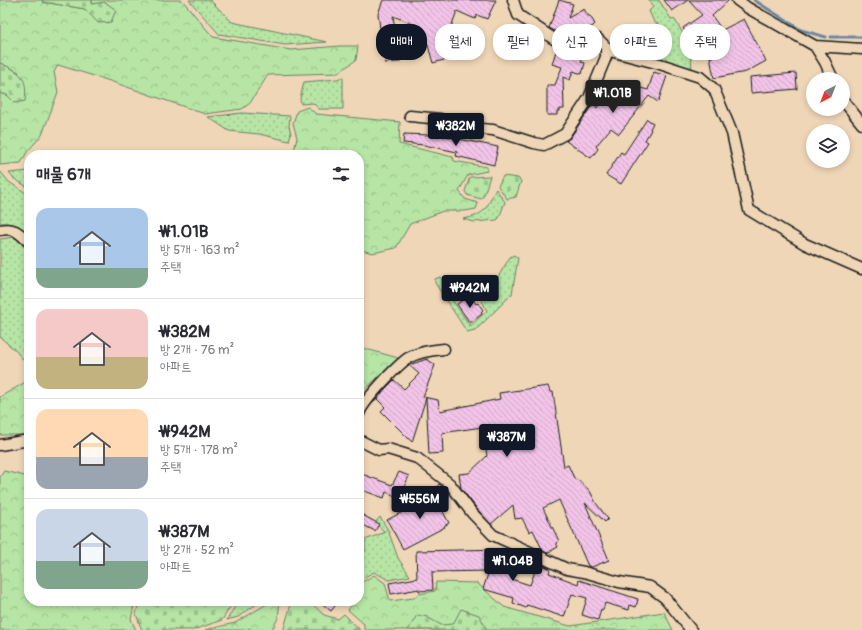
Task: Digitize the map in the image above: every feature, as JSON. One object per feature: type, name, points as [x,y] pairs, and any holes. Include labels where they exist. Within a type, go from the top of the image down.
[{"type":"street","points":[[513,0],[518,15],[557,41],[563,42],[590,38],[598,39],[610,51],[660,64],[700,77],[714,89],[732,133],[748,210],[805,244],[862,270]]},
{"type":"street","points":[[737,0],[748,8],[815,46],[862,49]]},
{"type":"street","points":[[815,46],[830,72]]},
{"type":"street","points":[[410,116],[440,119],[458,126],[493,130],[534,144],[544,145],[565,134],[589,98],[606,57],[606,47]]},
{"type":"street","points":[[850,109],[862,124]]},
{"type":"street","points":[[0,230],[6,229],[18,231],[24,237]]},
{"type":"street","points":[[364,404],[367,398],[408,358],[429,350],[444,349]]},
{"type":"street","points":[[0,445],[24,441]]},
{"type":"street","points":[[364,442],[379,450],[393,450],[417,458],[450,484],[472,513],[493,535],[567,569],[584,572],[619,582],[650,587],[665,598],[691,630]]},
{"type":"green space","points":[[0,0],[42,0],[43,2],[85,9],[92,4],[92,0],[182,0],[213,37],[291,50],[358,46],[356,60],[338,73],[268,75],[250,103],[242,109],[205,114],[107,80],[58,65],[54,72],[58,92],[42,135],[29,150],[24,150],[24,158],[21,163],[0,165],[0,93],[7,95],[19,72],[0,63]]},
{"type":"green space","points":[[42,0],[92,0],[92,4],[105,2],[116,10],[111,22],[98,23],[85,9],[43,2]]},
{"type":"green space","points":[[189,0],[210,0],[232,22],[327,42],[285,45],[219,34]]},
{"type":"green space","points":[[649,0],[659,0],[671,19],[675,20],[680,28],[680,60],[691,60],[692,69],[663,60],[672,60],[672,24],[658,24],[654,22],[649,11],[653,7]]},
{"type":"green space","points":[[0,63],[13,69],[24,80],[26,93],[25,101],[15,103],[7,95],[0,93]]},
{"type":"green space","points":[[343,77],[343,109],[319,109],[313,103],[301,104],[300,99],[304,82],[337,79]]},
{"type":"green space","points":[[308,107],[316,114],[400,122],[399,144],[453,157],[454,161],[487,167],[487,171],[468,175],[459,191],[465,199],[478,203],[476,209],[465,211],[443,211],[410,224],[396,248],[372,253],[364,251],[364,150],[294,150],[297,138],[293,123],[297,111]]},
{"type":"green space","points":[[242,113],[290,116],[289,126],[291,133],[289,141],[259,134],[229,131],[208,117]]},
{"type":"green space","points":[[0,171],[9,182],[24,192],[24,231],[8,223],[0,223]]},
{"type":"green space","points":[[24,172],[24,185],[13,178],[9,173]]},
{"type":"green space","points":[[490,176],[484,195],[481,199],[467,195],[465,191],[470,177]]},
{"type":"green space","points":[[503,176],[518,178],[521,181],[516,197],[507,199],[498,186]]},
{"type":"green space","points":[[496,189],[505,202],[497,220],[474,222],[463,219],[481,213],[487,206]]},
{"type":"green space","points":[[14,237],[24,246],[24,361],[16,351],[0,337],[0,239]]},
{"type":"green space","points":[[514,255],[518,258],[512,294],[480,326],[475,330],[467,332],[435,283],[435,279],[440,277],[453,291],[451,298],[470,326],[487,311],[481,299],[490,290],[510,257]]},
{"type":"green space","points":[[364,348],[398,358],[364,390]]},
{"type":"green space","points":[[24,383],[24,434],[0,435],[0,397]]},
{"type":"green space","points":[[4,471],[24,476],[24,606],[134,606],[131,619],[136,630],[0,630],[0,477]]},
{"type":"green space","points":[[380,517],[388,530],[398,558],[410,576],[389,580],[374,572],[364,577],[365,540],[385,532],[375,523]]},
{"type":"green space","points":[[374,575],[385,583],[390,601],[414,598],[419,594],[435,591],[436,582],[477,583],[504,607],[570,626],[664,612],[673,630],[364,630],[364,624],[348,610],[351,606],[364,606],[364,581]]},
{"type":"green space","points":[[138,606],[231,606],[222,620],[193,630],[142,630],[136,614]]},
{"type":"green space","points":[[235,606],[254,606],[238,617],[227,620]]},
{"type":"green space","points":[[264,606],[279,606],[278,618],[272,630],[252,630],[249,628],[247,630],[205,630],[235,623]]},
{"type":"green space","points":[[291,606],[314,606],[324,615],[338,619],[344,614],[360,630],[284,630]]},
{"type":"green space","points":[[461,609],[479,615],[487,630],[408,630],[417,615],[427,617],[441,625],[453,624]]},
{"type":"building","points":[[383,0],[496,0],[487,19],[477,15],[475,19],[457,11],[452,24],[435,24],[435,60],[444,60],[433,63],[427,42],[427,24],[413,24],[393,16],[394,24],[379,24],[378,14]]},
{"type":"building","points":[[559,0],[573,4],[568,18],[584,9],[595,24],[552,24],[552,30],[549,28]]},
{"type":"building","points":[[664,0],[688,0],[672,11]]},
{"type":"building","points":[[688,0],[729,0],[712,16],[718,24],[689,24],[702,15]]},
{"type":"building","points":[[744,19],[766,61],[746,72],[714,78],[711,60],[730,60],[730,26]]},
{"type":"building","points":[[385,60],[400,60],[400,62],[385,63]]},
{"type":"building","points":[[553,60],[582,60],[581,62],[585,63],[582,74],[573,71],[570,80],[563,77],[564,109],[557,111],[557,115],[547,115],[547,85],[555,85],[562,67],[552,64]]},
{"type":"building","points":[[654,72],[667,76],[658,102],[649,96],[619,134],[611,128],[596,146],[598,149],[591,158],[566,141],[570,138],[593,104],[597,108],[607,84],[630,93],[633,86],[648,90]]},
{"type":"building","points":[[796,73],[797,89],[751,93],[750,77]]},
{"type":"building","points":[[647,119],[653,123],[645,140],[648,142],[621,184],[606,175],[621,152],[624,154]]},
{"type":"building","points":[[430,133],[498,147],[494,165],[456,156],[457,152],[424,145],[403,143],[404,134],[430,135]]},
{"type":"building","points":[[470,295],[476,304],[478,303],[483,310],[481,312],[482,314],[470,323],[457,304]]},
{"type":"building","points":[[427,359],[435,365],[423,397],[438,400],[440,411],[500,399],[499,393],[548,386],[550,392],[553,392],[564,467],[568,465],[575,480],[577,479],[590,491],[596,503],[608,519],[605,522],[585,503],[609,560],[592,567],[588,566],[559,500],[543,508],[559,541],[556,543],[558,547],[547,553],[543,551],[533,530],[529,532],[522,518],[515,519],[513,505],[491,524],[461,488],[459,474],[469,473],[487,456],[482,427],[442,433],[443,453],[429,454],[426,398],[412,442],[381,411],[385,407],[377,399],[385,389],[394,380],[404,389],[419,374],[409,365]]},
{"type":"building","points":[[399,472],[409,476],[399,498],[386,492],[384,498],[364,491],[364,475],[392,485]]},
{"type":"building","points":[[439,484],[449,495],[440,506],[449,523],[444,526],[445,527],[403,549],[387,520],[439,493],[435,489]]},
{"type":"building","points":[[364,516],[379,524],[375,531],[364,526]]},
{"type":"building","points":[[503,549],[498,566],[513,571],[511,579],[530,585],[538,563],[550,569],[549,573],[578,584],[579,580],[638,599],[636,607],[630,605],[629,610],[605,603],[603,610],[601,609],[598,620],[582,615],[587,598],[572,594],[564,617],[527,605],[526,608],[513,603],[514,598],[483,589],[489,571],[432,572],[433,590],[419,591],[419,589],[391,594],[389,583],[417,578],[416,551]]},
{"type":"building","points":[[325,606],[335,606],[331,611]]},
{"type":"waterway","points":[[754,0],[801,30],[826,37]]},
{"type":"waterway","points":[[831,37],[862,37]]}]
